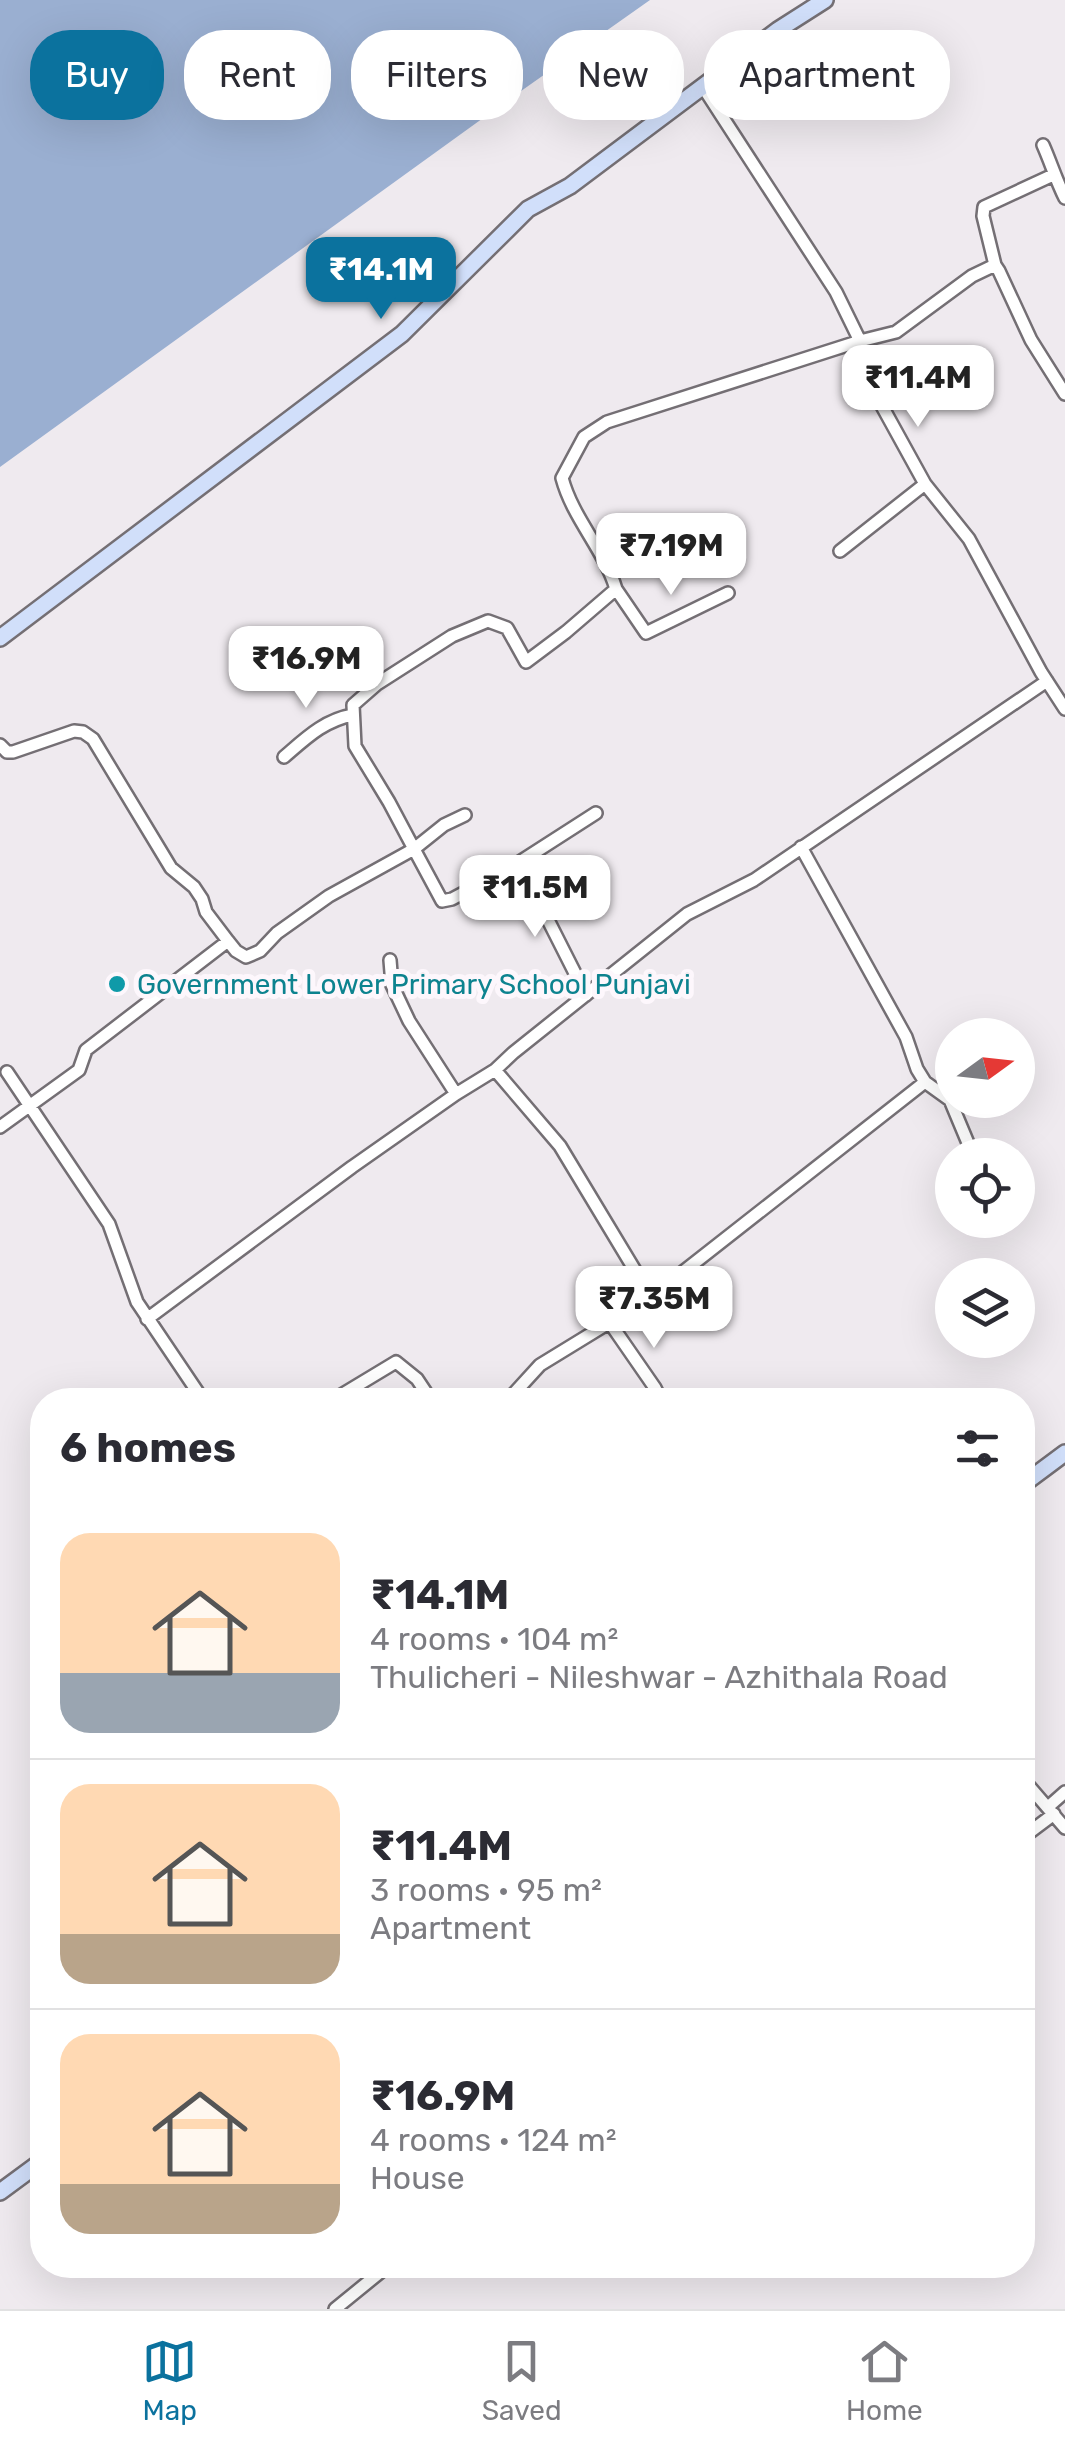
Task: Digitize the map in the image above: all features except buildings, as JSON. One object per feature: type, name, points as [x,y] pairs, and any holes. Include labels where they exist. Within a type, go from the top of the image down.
[{"type":"main road","points":[[0,638],[402,334],[528,209],[570,186],[778,30],[825,0]]},
{"type":"main road","points":[[1035,1475],[1065,1453]]},
{"type":"main road","points":[[0,2192],[30,2170]]},
{"type":"street","points":[[703,87],[836,292],[860,341],[882,406],[924,484],[969,539],[1065,709]]},
{"type":"street","points":[[1042,145],[1065,198]]},
{"type":"street","points":[[1053,175],[984,207],[983,216],[995,265],[1031,340],[1059,372],[1065,394]]},
{"type":"street","points":[[728,593],[646,632],[616,589],[611,572],[568,500],[562,478],[584,437],[607,422],[896,332],[972,276],[995,265]]},
{"type":"street","points":[[840,551],[924,484]]},
{"type":"street","points":[[596,812],[512,867],[452,899],[442,900],[355,746],[353,705],[377,684],[452,636],[488,621],[507,628],[526,662],[616,589]]},
{"type":"street","points":[[147,1319],[352,1166],[495,1070],[686,914],[754,880],[1047,681]]},
{"type":"street","points":[[284,758],[317,728],[353,715]]},
{"type":"street","points":[[0,745],[7,752],[14,752],[74,731],[94,739],[171,868],[194,887],[206,912],[236,951],[246,957],[260,951],[277,933],[330,896],[414,849],[465,814]]},
{"type":"street","points":[[800,847],[906,1037],[917,1069],[925,1082],[950,1100],[967,1138]]},
{"type":"street","points":[[512,867],[540,904],[586,995]]},
{"type":"street","points":[[0,1127],[80,1070],[86,1050],[228,941]]},
{"type":"street","points":[[390,960],[392,985],[456,1094]]},
{"type":"street","points":[[495,1070],[560,1146],[650,1298]]},
{"type":"street","points":[[7,1072],[110,1224],[137,1302],[196,1388]]},
{"type":"street","points":[[519,1388],[540,1365],[650,1298],[925,1082]]},
{"type":"street","points":[[610,1324],[656,1388]]},
{"type":"street","points":[[355,1388],[396,1362],[422,1388]]},
{"type":"street","points":[[1035,1792],[1065,1828]]},
{"type":"street","points":[[1035,1825],[1065,1792]]},
{"type":"street","points":[[335,2309],[373,2278]]},
{"type":"water","points":[[0,0],[650,0],[608,30],[543,30],[543,76],[523,90],[523,30],[351,30],[351,120],[480,120],[0,467]]},
{"type":"place","name":"Government Lower Primary School Punjavi","points":[[117,984]]}]
